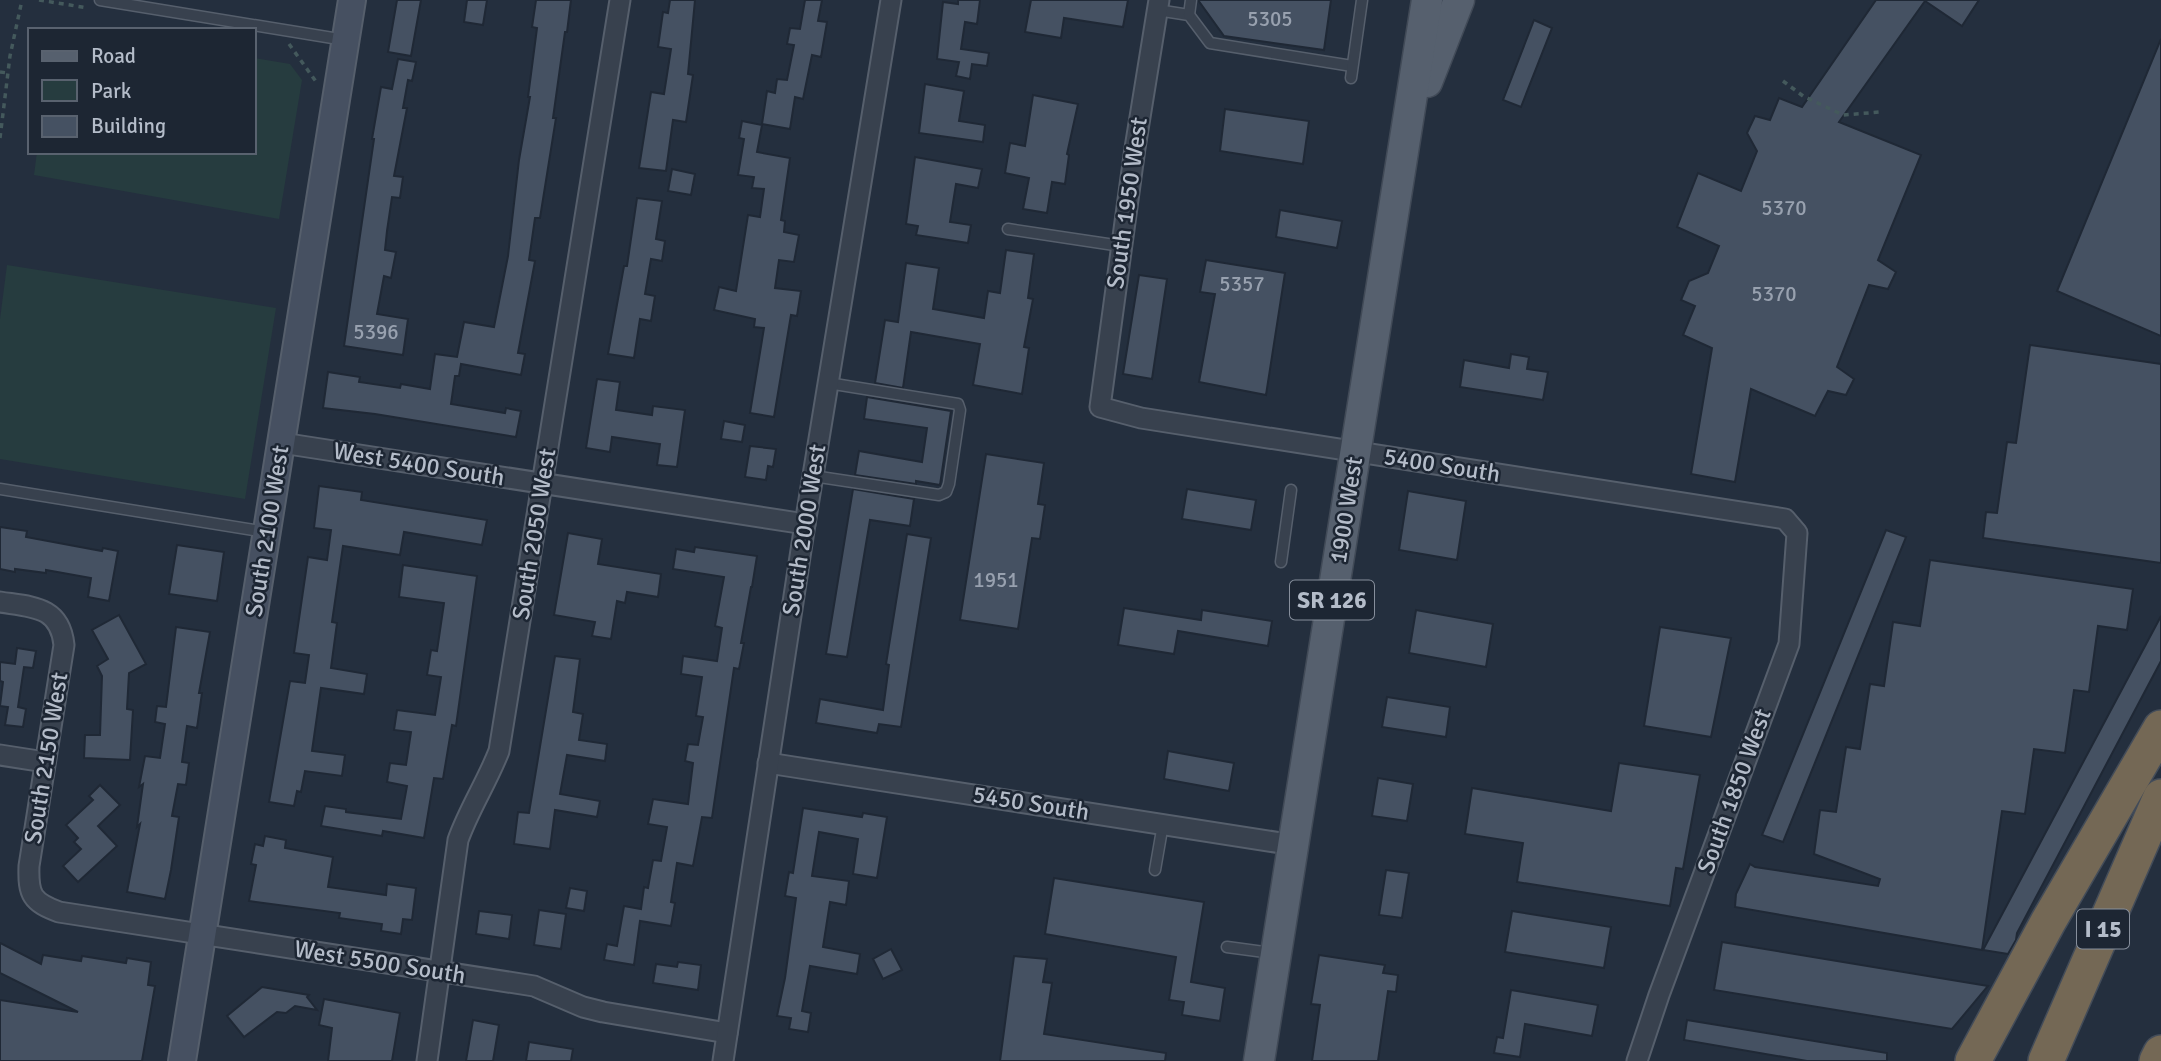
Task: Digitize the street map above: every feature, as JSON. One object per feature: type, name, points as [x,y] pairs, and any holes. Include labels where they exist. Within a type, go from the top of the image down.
[{"type":"highway","points":[[1973,1061],[2049,922],[2161,729]]},
{"type":"highway","name":"I 15","points":[[2046,1061],[2161,797]]},
{"type":"highway","points":[[2157,1061],[2161,1053]]},
{"type":"main road","name":"1900 West","points":[[1259,1061],[1427,0]]},
{"type":"main road","points":[[1405,138],[1459,0]]},
{"type":"street","name":"South 2100 West","points":[[182,1061],[352,0]]},
{"type":"street","name":"South 2050 West","points":[[427,1061],[458,840],[466,816],[490,774],[499,751],[620,0]]},
{"type":"street","name":"South 2000 West","points":[[723,1061],[805,524],[891,0]]},
{"type":"street","name":"South 1950 West","points":[[1100,407],[1135,148],[1158,5]]},
{"type":"street","name":"5400 South","points":[[1100,407],[1142,418],[1785,519]]},
{"type":"street","name":"West 5400 South","points":[[282,443],[805,524]]},
{"type":"street","name":"South 1850 West","points":[[1637,1061],[1667,972],[1789,644],[1797,533],[1785,519]]},
{"type":"street","name":"South 2150 West","points":[[0,602],[36,607],[46,612],[57,621],[64,645],[29,866],[32,897]]},
{"type":"street","points":[[0,755],[45,762]]},
{"type":"street","name":"5450 South","points":[[768,763],[1293,845]]},
{"type":"street","name":"West 5500 South","points":[[32,897],[43,906],[60,912],[534,986],[583,1007],[603,1012],[727,1033]]},
{"type":"lane","points":[[100,0],[345,40]]},
{"type":"lane","points":[[1189,15],[1192,0]]},
{"type":"lane","points":[[1351,78],[1362,0]]},
{"type":"lane","points":[[1158,5],[1189,15],[1210,43],[1352,66]]},
{"type":"lane","points":[[1008,229],[1121,246]]},
{"type":"lane","points":[[813,475],[939,495],[946,492],[949,484],[960,410],[958,404],[828,383]]},
{"type":"lane","points":[[0,489],[266,532]]},
{"type":"lane","points":[[1281,562],[1291,490]]},
{"type":"lane","points":[[1155,870],[1163,823]]},
{"type":"lane","points":[[1227,947],[1276,954]]},
{"type":"path","points":[[0,138],[8,73],[22,0]]},
{"type":"path","points":[[39,0],[88,8]]},
{"type":"path","points":[[285,40],[321,89]]},
{"type":"path","points":[[0,72],[8,73]]},
{"type":"path","points":[[1783,81],[1803,96],[1843,115],[1880,112]]},
{"type":"green space","points":[[256,58],[290,64],[302,80],[279,219],[34,175],[37,154],[256,154]]},
{"type":"green space","points":[[7,265],[276,308],[245,499],[0,459],[0,319]]},
{"type":"building","points":[[397,0],[421,0],[411,56],[388,52]]},
{"type":"building","points":[[467,0],[487,0],[483,25],[464,22]]},
{"type":"building","points":[[536,0],[571,0],[540,218],[535,218],[529,260],[535,261],[518,353],[525,354],[521,375],[461,364],[459,376],[455,376],[451,404],[505,413],[506,408],[521,411],[516,437],[323,408],[328,372],[360,377],[359,382],[400,388],[401,384],[430,389],[435,354],[457,357],[464,322],[494,327],[508,256],[519,160],[530,97],[537,28],[532,27]]},
{"type":"building","points":[[670,0],[695,0],[688,74],[693,75],[686,122],[673,120],[666,171],[639,168],[651,92],[664,94],[671,49],[658,47],[663,12],[668,13]]},
{"type":"building","points":[[805,0],[822,0],[818,21],[827,22],[821,57],[812,55],[803,99],[795,97],[790,129],[762,124],[767,91],[775,93],[777,79],[787,80],[794,45],[787,44],[790,28],[800,29]]},
{"type":"building","points":[[958,0],[980,0],[977,24],[965,22],[961,49],[989,53],[987,66],[972,64],[970,79],[956,76],[959,62],[937,59],[943,2],[958,4]]},
{"type":"building","points":[[1031,0],[1128,0],[1123,27],[1064,18],[1061,38],[1025,32]]},
{"type":"building","points":[[1198,0],[1331,0],[1324,50],[1224,36]]},
{"type":"building","points":[[1876,0],[1979,0],[1962,26],[1925,1],[1839,122],[1921,155],[1878,260],[1896,272],[1888,289],[1869,285],[1837,367],[1854,379],[1846,395],[1828,391],[1815,416],[1751,389],[1735,482],[1691,474],[1712,348],[1683,335],[1695,306],[1681,300],[1689,281],[1708,273],[1719,246],[1677,227],[1698,173],[1741,191],[1757,151],[1747,133],[1755,116],[1770,120],[1779,98],[1802,107]]},
{"type":"building","points":[[1534,20],[1552,28],[1521,107],[1503,100]]},
{"type":"building","points":[[2161,39],[2161,336],[2057,291]]},
{"type":"building","points":[[398,59],[416,62],[412,81],[408,80],[403,108],[407,108],[394,176],[403,177],[400,198],[392,197],[385,250],[396,252],[391,278],[384,276],[377,314],[408,319],[403,355],[344,346],[381,87],[392,89]]},
{"type":"building","points":[[925,84],[964,91],[959,121],[985,125],[983,142],[919,133]]},
{"type":"building","points":[[1033,95],[1078,104],[1067,154],[1065,184],[1052,182],[1047,213],[1023,209],[1029,178],[1005,173],[1010,143],[1025,146]]},
{"type":"building","points":[[1225,109],[1309,121],[1303,164],[1220,151]]},
{"type":"building","points":[[742,121],[762,125],[757,152],[790,158],[781,220],[785,221],[784,232],[799,235],[794,262],[779,260],[775,288],[801,291],[797,316],[791,315],[774,417],[750,413],[764,328],[754,327],[755,319],[714,310],[719,287],[736,291],[748,215],[760,217],[764,189],[752,188],[754,177],[738,175],[744,139],[739,138]]},
{"type":"building","points":[[915,157],[982,169],[978,188],[956,184],[950,222],[971,225],[968,243],[916,235],[918,226],[906,224]]},
{"type":"building","points":[[672,169],[695,174],[691,195],[668,191]]},
{"type":"building","points":[[637,198],[662,201],[656,239],[665,241],[662,261],[651,259],[645,294],[655,296],[651,321],[640,319],[634,358],[608,354],[624,266],[627,266]]},
{"type":"building","points":[[1280,210],[1342,221],[1337,248],[1276,237]]},
{"type":"building","points":[[1006,250],[1034,254],[1028,298],[1033,299],[1024,347],[1029,348],[1022,394],[973,385],[980,344],[911,332],[903,388],[875,383],[885,320],[898,322],[906,263],[939,268],[933,309],[984,318],[988,291],[1000,293]]},
{"type":"building","points":[[1206,260],[1285,273],[1266,395],[1199,382],[1215,294],[1200,292]]},
{"type":"building","points":[[1139,275],[1167,279],[1152,379],[1123,374]]},
{"type":"building","points":[[2030,345],[2161,364],[2161,563],[1983,538],[1986,512],[1997,513],[2007,442],[2016,443]]},
{"type":"building","points":[[1511,354],[1529,357],[1527,369],[1548,372],[1543,400],[1460,387],[1464,360],[1509,368]]},
{"type":"building","points":[[597,379],[620,382],[616,410],[652,415],[653,406],[685,410],[677,467],[657,465],[660,444],[612,437],[610,452],[586,448]]},
{"type":"building","points":[[867,397],[951,411],[940,485],[855,475],[859,451],[922,462],[927,428],[864,419]]},
{"type":"building","points":[[724,421],[745,425],[742,442],[721,439]]},
{"type":"building","points":[[750,446],[776,449],[773,467],[768,466],[766,480],[745,477]]},
{"type":"building","points":[[986,454],[1044,463],[1038,504],[1045,505],[1040,539],[1032,538],[1018,629],[960,620]]},
{"type":"building","points":[[319,486],[362,492],[361,500],[487,520],[482,545],[404,532],[400,555],[343,546],[332,622],[337,623],[331,668],[367,674],[364,694],[321,688],[312,751],[345,755],[342,776],[305,771],[301,792],[297,791],[294,806],[269,802],[290,681],[305,683],[309,655],[294,653],[308,557],[327,560],[331,530],[314,528]]},
{"type":"building","points":[[853,489],[914,499],[910,526],[870,520],[847,657],[826,654]]},
{"type":"building","points":[[1187,489],[1256,500],[1251,530],[1182,519]]},
{"type":"building","points":[[1408,491],[1466,501],[1457,560],[1399,550]]},
{"type":"building","points":[[0,527],[27,531],[26,537],[102,551],[103,548],[118,551],[109,601],[88,597],[91,578],[46,570],[46,573],[0,569]]},
{"type":"building","points":[[1886,530],[1906,537],[1783,842],[1762,835]]},
{"type":"building","points":[[568,533],[602,539],[598,564],[661,574],[658,597],[627,592],[625,603],[617,601],[611,639],[592,636],[595,622],[554,615]]},
{"type":"building","points":[[907,534],[931,538],[901,727],[879,724],[877,733],[816,723],[820,699],[883,710],[889,665],[886,664]]},
{"type":"building","points":[[177,545],[224,552],[217,601],[169,594]]},
{"type":"building","points":[[695,547],[757,556],[741,643],[744,643],[739,669],[734,668],[712,818],[702,817],[693,866],[677,863],[671,902],[675,903],[671,926],[640,921],[634,965],[604,960],[607,944],[617,946],[624,906],[641,909],[644,887],[648,888],[653,860],[661,861],[667,827],[648,824],[653,799],[688,804],[693,763],[685,761],[688,744],[698,745],[703,717],[696,716],[702,677],[681,674],[683,656],[717,661],[722,628],[715,626],[724,577],[673,569],[676,549],[694,552]]},
{"type":"building","points":[[1930,560],[2133,589],[2127,630],[2098,626],[2089,692],[2074,690],[2065,753],[2034,749],[2025,814],[2002,811],[1982,950],[1735,907],[1736,894],[1750,864],[1755,867],[1878,886],[1880,879],[1814,854],[1820,810],[1836,812],[1846,747],[1860,749],[1870,684],[1884,686],[1893,622],[1920,626]]},
{"type":"building","points":[[403,565],[477,576],[456,726],[452,725],[443,779],[434,778],[424,838],[383,831],[382,836],[321,826],[325,806],[346,809],[346,812],[401,819],[407,786],[387,782],[390,763],[406,765],[411,732],[394,730],[397,710],[435,715],[441,677],[427,675],[431,650],[437,651],[444,603],[399,597]]},
{"type":"building","points":[[1124,608],[1201,620],[1202,610],[1272,621],[1268,646],[1178,631],[1174,654],[1118,645]]},
{"type":"building","points":[[1416,610],[1493,624],[1486,667],[1409,653]]},
{"type":"building","points":[[119,615],[146,664],[129,673],[127,709],[133,710],[130,760],[84,758],[85,735],[100,735],[102,676],[97,666],[108,659],[92,630]]},
{"type":"building","points":[[2161,616],[2161,661],[2017,933],[2016,940],[2008,954],[1983,950]]},
{"type":"building","points":[[176,627],[210,632],[199,693],[202,693],[197,728],[187,726],[182,762],[189,763],[186,785],[178,784],[172,816],[179,817],[165,899],[127,892],[140,824],[137,827],[143,784],[139,787],[145,756],[160,758],[165,724],[155,722],[157,706],[166,707]]},
{"type":"building","points":[[1660,627],[1731,638],[1711,737],[1644,726]]},
{"type":"building","points":[[17,648],[36,651],[33,668],[24,667],[18,707],[26,709],[23,727],[5,725],[8,707],[0,706],[3,682],[0,681],[0,662],[15,664]]},
{"type":"building","points":[[555,656],[580,659],[573,712],[583,714],[579,740],[607,744],[605,761],[567,755],[560,794],[600,801],[597,817],[555,810],[550,849],[514,844],[518,812],[529,813]]},
{"type":"building","points":[[1387,697],[1450,707],[1446,737],[1382,727]]},
{"type":"building","points":[[1168,751],[1234,763],[1229,791],[1164,779]]},
{"type":"building","points":[[1619,763],[1700,775],[1683,869],[1676,868],[1670,906],[1517,882],[1523,843],[1465,834],[1472,788],[1611,811]]},
{"type":"building","points":[[1378,778],[1413,784],[1407,821],[1372,816]]},
{"type":"building","points":[[100,785],[120,805],[98,826],[117,846],[78,882],[63,866],[81,849],[74,842],[78,838],[66,825],[93,800],[89,796]]},
{"type":"building","points":[[803,808],[862,817],[863,813],[887,817],[877,878],[853,874],[858,839],[819,832],[812,876],[849,881],[846,905],[830,902],[823,947],[860,954],[857,974],[810,966],[802,1011],[811,1013],[808,1032],[789,1029],[791,1018],[777,1016],[796,898],[785,896],[789,872],[793,873]]},
{"type":"building","points":[[265,836],[286,840],[285,848],[333,857],[328,887],[386,895],[387,884],[416,888],[412,920],[403,919],[401,934],[381,931],[382,924],[339,918],[340,913],[249,901],[256,865],[251,864],[255,844],[263,846]]},
{"type":"building","points":[[1386,870],[1409,873],[1402,918],[1379,915]]},
{"type":"building","points":[[1054,878],[1204,902],[1191,982],[1225,988],[1220,1021],[1182,1015],[1184,1002],[1169,1000],[1176,957],[1045,934]]},
{"type":"building","points":[[570,888],[587,891],[584,911],[566,908]]},
{"type":"building","points":[[539,910],[566,914],[561,949],[534,945]]},
{"type":"building","points":[[479,911],[512,915],[509,939],[476,934]]},
{"type":"building","points":[[1512,911],[1611,927],[1604,968],[1505,952]]},
{"type":"building","points":[[1722,942],[1988,986],[1952,1029],[1714,990]]},
{"type":"building","points":[[0,943],[41,964],[43,955],[81,961],[82,956],[126,963],[127,958],[151,962],[148,985],[155,986],[142,1061],[0,1061],[0,1000],[78,1012],[0,973]]},
{"type":"building","points":[[891,949],[902,970],[883,979],[873,959]]},
{"type":"building","points":[[1319,955],[1385,965],[1383,973],[1398,975],[1396,992],[1388,991],[1378,1061],[1312,1061],[1320,1005],[1311,1004]]},
{"type":"building","points":[[1014,956],[1047,959],[1043,982],[1052,983],[1044,1034],[1166,1053],[1165,1061],[1000,1061]]},
{"type":"building","points":[[678,962],[701,965],[698,990],[653,983],[656,964],[677,967]]},
{"type":"building","points":[[262,987],[309,995],[307,997],[317,1010],[295,1006],[286,1013],[277,1012],[244,1037],[227,1016]]},
{"type":"building","points":[[1511,990],[1598,1005],[1592,1036],[1525,1024],[1520,1057],[1494,1053],[1497,1037],[1503,1038]]},
{"type":"building","points":[[324,999],[400,1013],[392,1061],[328,1061],[332,1028],[319,1025]]},
{"type":"building","points":[[473,1020],[499,1025],[493,1061],[466,1061]]},
{"type":"building","points":[[1687,1020],[1887,1053],[1887,1061],[1807,1061],[1684,1040]]},
{"type":"building","points":[[529,1042],[573,1049],[571,1061],[526,1061]]}]
